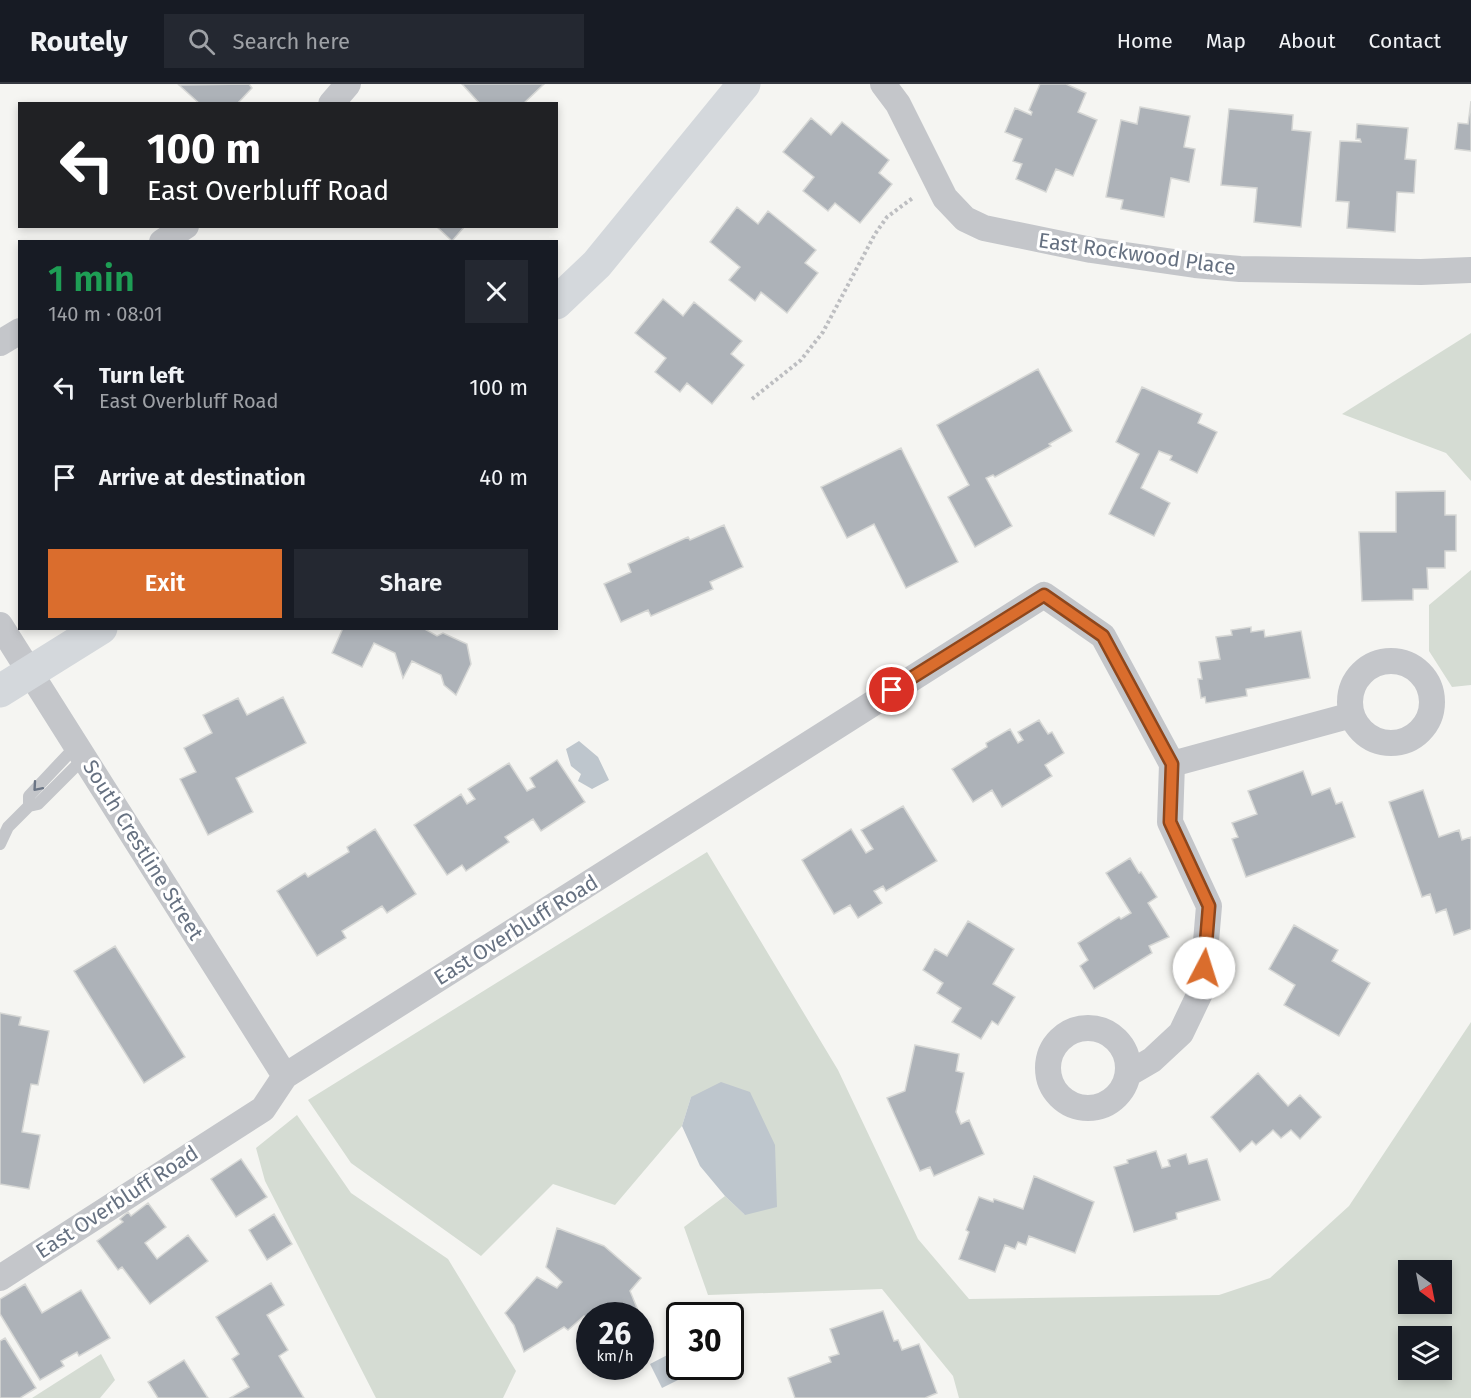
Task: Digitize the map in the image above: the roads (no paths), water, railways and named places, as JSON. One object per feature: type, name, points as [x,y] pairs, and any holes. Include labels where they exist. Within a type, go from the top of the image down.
[{"type":"street","points":[[333,102],[348,84]]},
{"type":"street","points":[[558,301],[597,264],[744,84]]},
{"type":"street","name":"East Rockwood Place","points":[[883,84],[898,104],[945,198],[966,219],[984,228],[1092,250],[1240,269],[1421,272],[1471,270]]},
{"type":"street","points":[[165,240],[183,228]]},
{"type":"street","points":[[0,343],[18,332]]},
{"type":"street","name":"East Overbluff Road","points":[[0,1278],[263,1109],[285,1076],[807,743],[1044,595],[1103,636],[1172,764]]},
{"type":"street","name":"South Crestline Street","points":[[0,625],[285,1076]]},
{"type":"street","points":[[0,691],[98,630]]},
{"type":"street","points":[[1128,1074],[1152,1060],[1181,1033],[1202,989],[1209,906],[1170,822],[1172,764],[1352,715]]},
{"type":"lane","points":[[0,844],[8,827],[29,806],[38,804],[81,751]]}]
